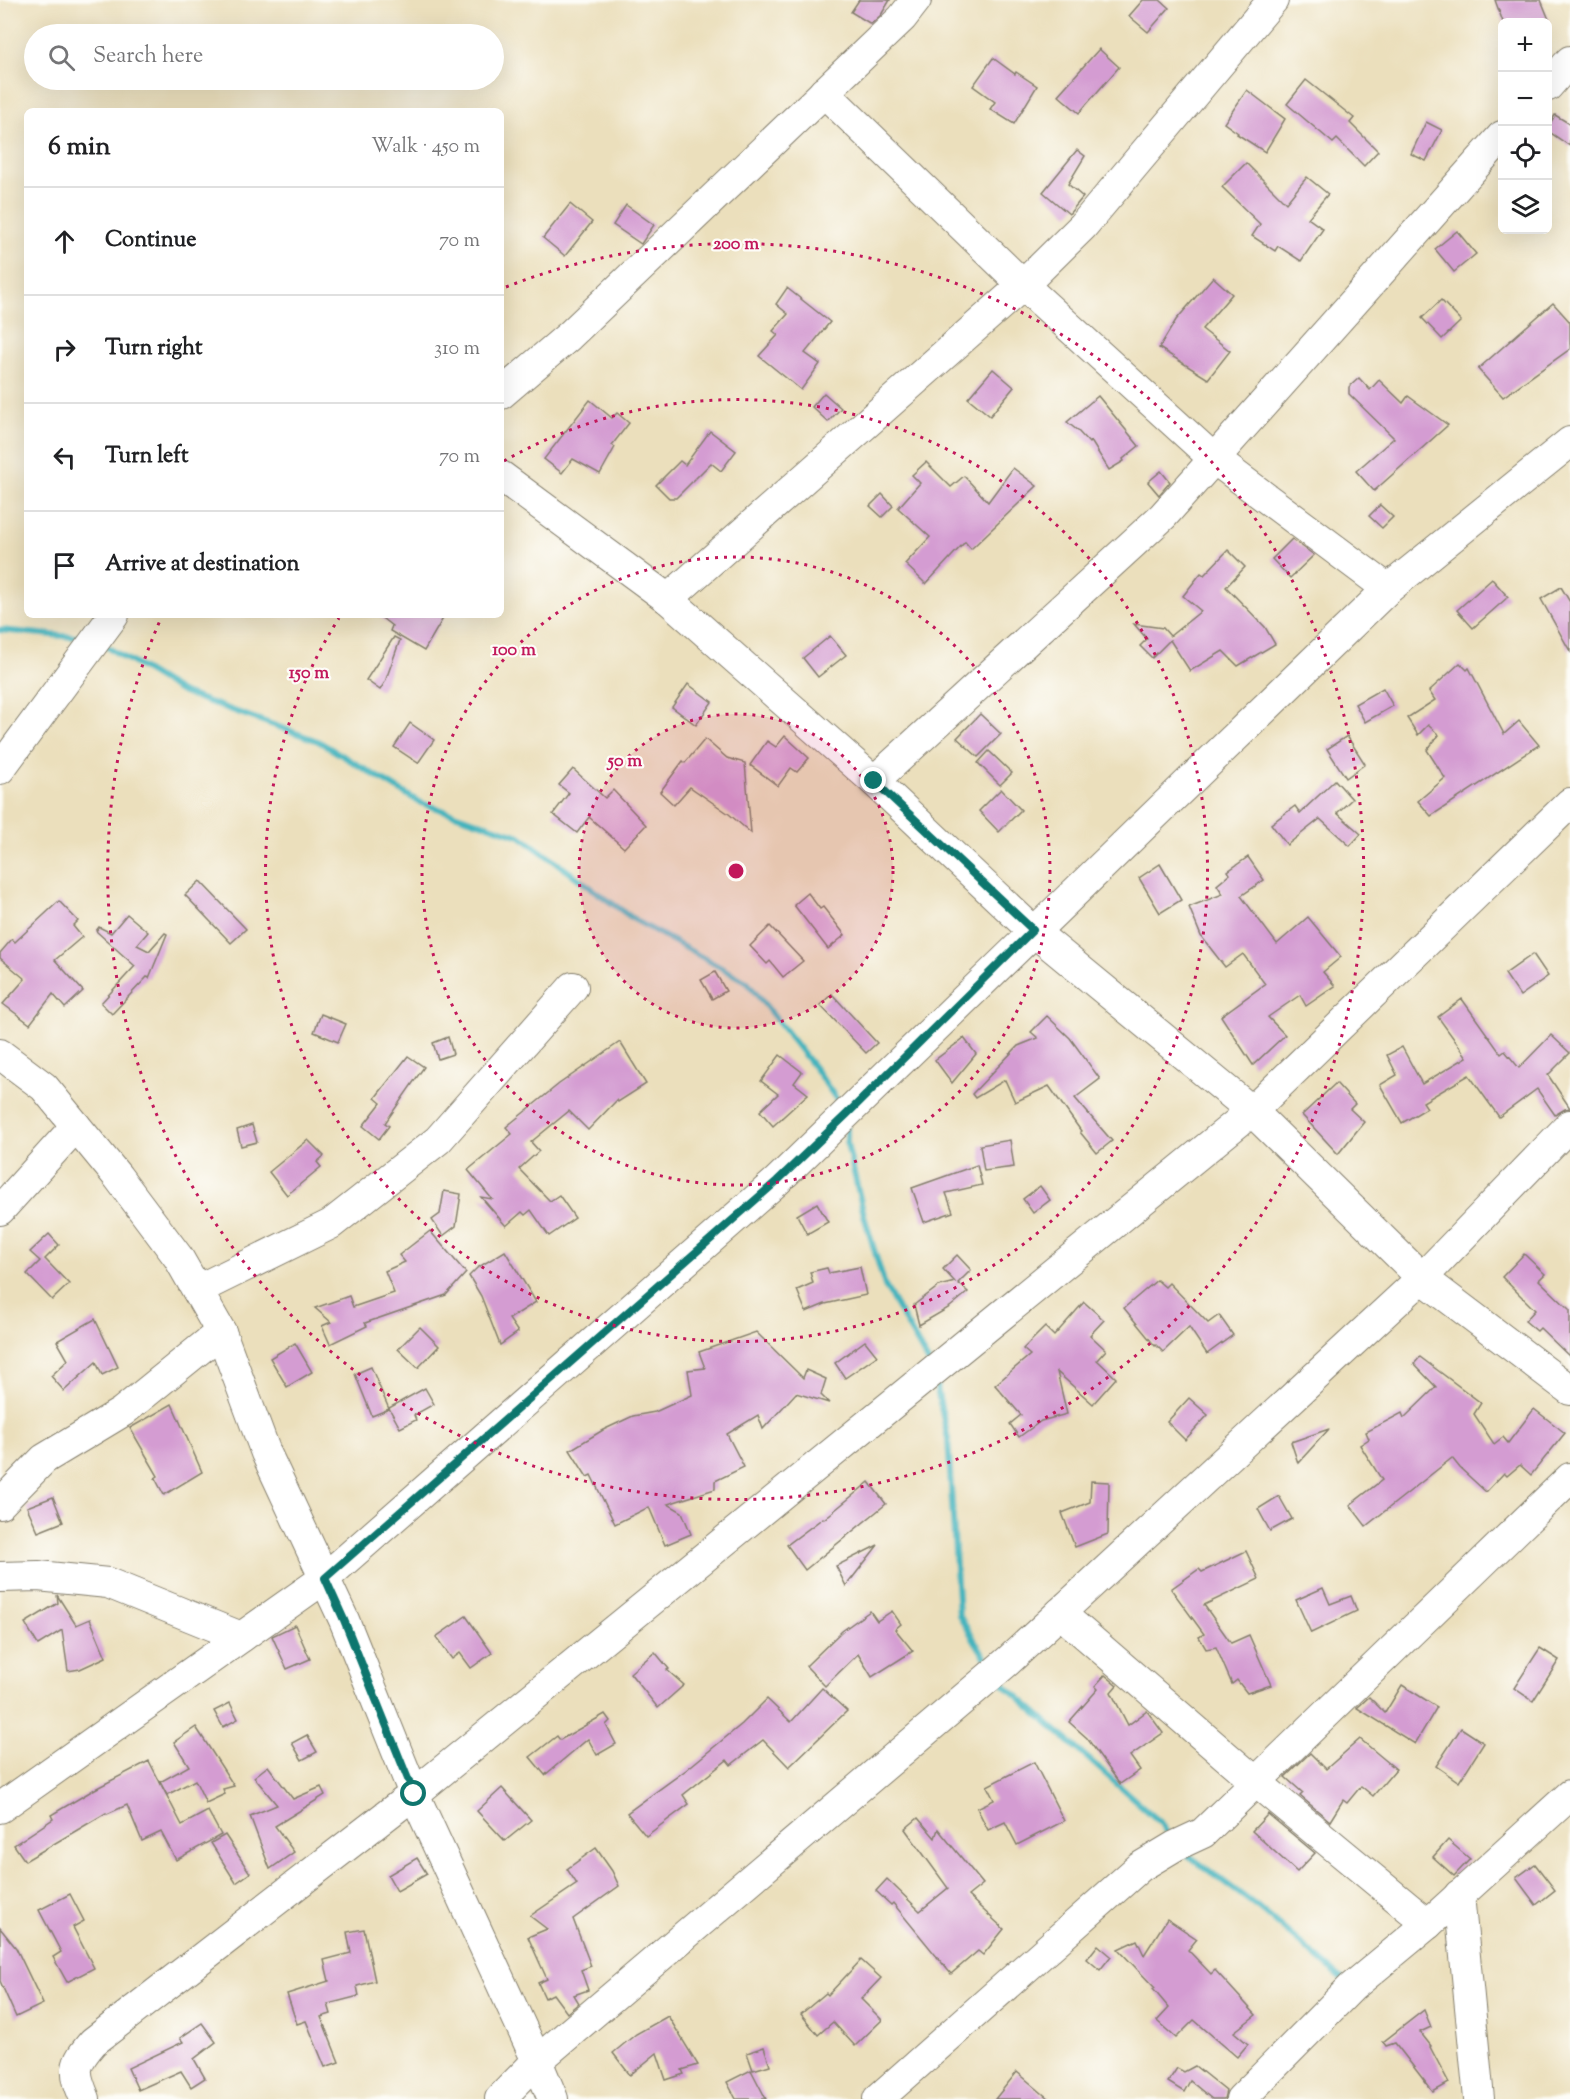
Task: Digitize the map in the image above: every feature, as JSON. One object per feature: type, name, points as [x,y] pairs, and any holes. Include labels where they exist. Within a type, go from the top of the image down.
[{"type":"street","points":[[504,390],[569,336],[902,18],[916,0]]},
{"type":"street","points":[[668,599],[1023,285],[1083,226],[1273,0]]},
{"type":"street","points":[[1552,81],[1570,61]]},
{"type":"street","points":[[824,92],[1023,285],[1214,459],[1388,589]]},
{"type":"street","points":[[874,781],[1163,516],[1498,142]]},
{"type":"street","points":[[0,1808],[325,1578],[777,1181],[1033,930],[1388,589],[1570,442]]},
{"type":"street","points":[[504,479],[668,599],[874,781],[1033,930],[1252,1111],[1422,1278],[1570,1390]]},
{"type":"street","points":[[0,769],[112,618]]},
{"type":"street","points":[[85,2099],[76,2071],[79,2058],[93,2042],[414,1794],[1252,1111],[1570,803]]},
{"type":"street","points":[[197,1290],[331,1224],[438,1140],[573,987]]},
{"type":"street","points":[[0,1054],[44,1087],[118,1177],[178,1257],[221,1332],[266,1453],[344,1620],[414,1794],[553,2099]]},
{"type":"street","points":[[500,2099],[537,2061],[1008,1661],[1422,1278],[1570,1125]]},
{"type":"street","points":[[0,1210],[76,1126]]},
{"type":"street","points":[[0,1504],[44,1459],[122,1412],[221,1332]]},
{"type":"street","points":[[878,2099],[1140,1867],[1175,1846],[1203,1833],[1570,1478]]},
{"type":"street","points":[[0,1577],[38,1576],[108,1583],[241,1637]]},
{"type":"street","points":[[1060,1613],[1257,1782],[1428,1924]]},
{"type":"street","points":[[1241,2099],[1352,1987],[1428,1924],[1570,1796]]},
{"type":"street","points":[[1459,1895],[1479,2099]]},
{"type":"building","points":[[859,0],[890,0],[881,15],[871,24],[851,12]]},
{"type":"building","points":[[1143,0],[1160,0],[1169,8],[1148,32],[1129,16]]},
{"type":"building","points":[[1495,0],[1541,0],[1548,18],[1502,18]]},
{"type":"building","points":[[1099,49],[1119,67],[1079,113],[1058,95]]},
{"type":"building","points":[[993,58],[1037,86],[1014,124],[990,109],[995,102],[973,86]]},
{"type":"building","points":[[1306,80],[1354,118],[1350,123],[1378,151],[1364,166],[1337,139],[1333,143],[1287,104]]},
{"type":"building","points":[[1247,90],[1285,119],[1265,152],[1224,123]]},
{"type":"building","points":[[1555,115],[1570,124],[1570,146],[1552,134],[1552,120]]},
{"type":"building","points":[[1426,122],[1442,130],[1426,161],[1411,154]]},
{"type":"building","points":[[1077,150],[1085,156],[1068,184],[1083,197],[1069,214],[1043,192]]},
{"type":"building","points":[[1246,163],[1286,203],[1307,177],[1328,194],[1308,218],[1323,229],[1301,261],[1278,246],[1275,251],[1252,236],[1260,224],[1222,187]]},
{"type":"building","points":[[570,204],[592,222],[565,256],[543,238]]},
{"type":"building","points":[[626,205],[654,225],[641,244],[613,225]]},
{"type":"building","points":[[1457,231],[1476,254],[1454,272],[1435,249]]},
{"type":"building","points":[[1213,277],[1232,294],[1202,329],[1230,351],[1208,379],[1159,348],[1176,320]]},
{"type":"building","points":[[787,288],[830,322],[805,353],[820,364],[801,390],[759,356],[778,335],[773,331],[788,314],[776,304]]},
{"type":"building","points":[[1441,300],[1461,321],[1442,339],[1422,318]]},
{"type":"building","points":[[1553,303],[1570,322],[1570,349],[1503,397],[1478,369]]},
{"type":"building","points":[[993,369],[1014,387],[990,416],[968,398]]},
{"type":"building","points":[[1359,378],[1370,390],[1379,380],[1403,403],[1408,396],[1448,425],[1374,491],[1356,471],[1394,438],[1349,394],[1349,387]]},
{"type":"building","points":[[824,393],[841,408],[828,422],[812,407]]},
{"type":"building","points":[[1098,396],[1139,446],[1123,459],[1124,461],[1109,470],[1091,441],[1089,443],[1067,422]]},
{"type":"building","points":[[590,400],[612,418],[617,413],[629,423],[612,445],[615,447],[600,474],[573,459],[562,473],[544,459]]},
{"type":"building","points":[[710,431],[736,451],[721,471],[711,463],[676,498],[669,498],[656,485],[680,461],[685,465]]},
{"type":"building","points":[[926,462],[951,487],[964,476],[988,502],[1013,468],[1037,486],[971,549],[965,542],[926,584],[905,564],[930,537],[898,508],[920,483],[912,475]]},
{"type":"building","points":[[1161,471],[1170,482],[1159,495],[1148,482]]},
{"type":"building","points":[[882,494],[893,506],[882,517],[870,506]]},
{"type":"building","points":[[1380,505],[1393,517],[1382,528],[1369,516]]},
{"type":"building","points":[[1292,539],[1314,555],[1290,578],[1272,559]]},
{"type":"building","points":[[1228,550],[1245,567],[1226,587],[1265,627],[1275,644],[1238,666],[1223,651],[1190,671],[1170,640],[1152,658],[1140,646],[1147,639],[1134,624],[1163,628],[1170,636],[1201,611],[1183,596],[1201,573],[1204,575]]},
{"type":"building","points":[[1492,579],[1508,597],[1473,628],[1457,610]]},
{"type":"building","points":[[1561,587],[1570,602],[1570,651],[1541,599]]},
{"type":"building","points":[[382,618],[443,618],[424,651],[390,631],[392,626]]},
{"type":"building","points":[[830,636],[846,655],[818,677],[803,658]]},
{"type":"building","points":[[394,637],[400,640],[380,690],[366,680]]},
{"type":"building","points":[[1460,663],[1467,670],[1469,668],[1504,734],[1519,721],[1539,745],[1431,816],[1418,801],[1445,778],[1427,750],[1439,735],[1428,725],[1418,735],[1407,718],[1435,700],[1429,691]]},
{"type":"building","points":[[688,684],[712,702],[696,725],[672,707]]},
{"type":"building","points":[[1383,688],[1393,706],[1365,722],[1355,704]]},
{"type":"building","points":[[980,714],[1001,734],[978,757],[957,738]]},
{"type":"building","points":[[410,723],[434,740],[418,763],[394,747]]},
{"type":"building","points":[[785,736],[809,758],[797,772],[791,768],[778,786],[750,765],[767,741],[776,747]]},
{"type":"building","points":[[1347,736],[1365,764],[1346,778],[1327,749]]},
{"type":"building","points":[[705,739],[727,758],[745,763],[751,833],[729,814],[690,787],[674,805],[660,792],[683,761],[685,763]]},
{"type":"building","points":[[989,751],[1012,773],[1000,785],[978,763]]},
{"type":"building","points":[[573,769],[605,798],[613,790],[646,825],[624,848],[589,817],[577,833],[553,814],[569,793],[559,785]]},
{"type":"building","points":[[1335,780],[1352,799],[1337,813],[1361,834],[1350,846],[1320,819],[1287,845],[1271,824],[1295,806],[1300,813]]},
{"type":"building","points":[[1001,789],[1021,810],[999,832],[979,811]]},
{"type":"building","points":[[1248,857],[1264,880],[1241,896],[1277,944],[1308,917],[1341,957],[1323,972],[1335,986],[1306,1006],[1300,995],[1268,1017],[1285,1035],[1253,1065],[1221,1016],[1265,984],[1243,954],[1225,967],[1201,936],[1189,907],[1223,894],[1217,885],[1230,874],[1228,871]]},
{"type":"building","points":[[1160,864],[1181,900],[1160,913],[1139,878]]},
{"type":"building","points":[[200,881],[246,929],[231,943],[185,895]]},
{"type":"building","points":[[808,893],[820,909],[823,907],[845,935],[828,949],[794,905]]},
{"type":"building","points":[[59,901],[78,921],[73,926],[82,937],[55,960],[83,991],[65,1008],[53,994],[30,1024],[3,1004],[25,979],[0,958],[0,953],[12,939],[15,942]]},
{"type":"building","points":[[127,914],[148,932],[137,945],[149,951],[165,933],[167,934],[149,978],[147,977],[112,1014],[101,1003],[135,966],[96,931],[99,927],[111,933]]},
{"type":"building","points":[[770,926],[803,961],[783,977],[770,961],[767,964],[750,946]]},
{"type":"building","points":[[1533,954],[1548,976],[1520,996],[1505,974]]},
{"type":"building","points":[[715,972],[726,991],[712,999],[701,980]]},
{"type":"building","points":[[832,994],[877,1043],[866,1053],[820,1005]]},
{"type":"building","points":[[1462,999],[1501,1054],[1505,1051],[1519,1068],[1551,1035],[1570,1053],[1548,1075],[1570,1108],[1555,1115],[1537,1089],[1499,1117],[1469,1075],[1423,1102],[1427,1108],[1402,1123],[1380,1085],[1397,1075],[1387,1055],[1402,1047],[1422,1084],[1467,1057],[1438,1017]]},
{"type":"building","points":[[321,1014],[346,1024],[338,1042],[314,1032]]},
{"type":"building","points":[[1047,1016],[1070,1038],[1100,1079],[1075,1098],[1112,1141],[1097,1153],[1049,1086],[1015,1102],[1005,1080],[975,1098],[972,1094],[1018,1046],[1038,1038],[1031,1032]]},
{"type":"building","points":[[448,1037],[453,1054],[438,1059],[433,1043]]},
{"type":"building","points":[[964,1038],[976,1054],[952,1083],[935,1060]]},
{"type":"building","points":[[620,1042],[646,1084],[618,1102],[617,1100],[588,1130],[569,1111],[531,1142],[539,1151],[519,1169],[550,1201],[559,1195],[575,1218],[549,1236],[531,1210],[525,1215],[522,1212],[506,1226],[481,1197],[492,1199],[468,1170],[512,1134],[506,1127],[559,1084]]},
{"type":"building","points":[[780,1055],[802,1072],[794,1083],[808,1094],[773,1126],[760,1111],[778,1094],[761,1081]]},
{"type":"building","points":[[408,1056],[424,1067],[385,1123],[389,1126],[379,1139],[363,1126],[381,1103],[375,1098]]},
{"type":"building","points":[[1336,1083],[1355,1104],[1350,1109],[1364,1122],[1338,1154],[1302,1115]]},
{"type":"building","points":[[252,1125],[257,1142],[241,1146],[237,1130]]},
{"type":"building","points":[[308,1140],[324,1156],[317,1162],[321,1167],[287,1195],[269,1172]]},
{"type":"building","points":[[1010,1140],[1014,1167],[984,1171],[980,1145]]},
{"type":"building","points":[[977,1165],[982,1185],[946,1193],[953,1212],[924,1222],[912,1188]]},
{"type":"building","points":[[1040,1186],[1050,1200],[1033,1213],[1023,1199]]},
{"type":"building","points":[[444,1191],[461,1194],[456,1226],[443,1236],[432,1220],[440,1214]]},
{"type":"building","points":[[817,1203],[828,1222],[807,1234],[797,1215]]},
{"type":"building","points":[[430,1231],[466,1273],[446,1295],[365,1323],[367,1326],[330,1344],[322,1326],[331,1322],[315,1308],[349,1296],[353,1307],[394,1293],[385,1271],[405,1262],[399,1255]]},
{"type":"building","points":[[49,1234],[59,1245],[45,1259],[69,1284],[52,1300],[27,1274],[40,1261],[30,1252]]},
{"type":"building","points":[[505,1251],[536,1302],[509,1319],[518,1332],[500,1345],[481,1296],[469,1276],[477,1268]]},
{"type":"building","points":[[1524,1254],[1545,1274],[1539,1280],[1570,1310],[1570,1357],[1540,1328],[1537,1331],[1525,1321],[1535,1310],[1502,1277]]},
{"type":"building","points":[[957,1255],[971,1270],[958,1283],[968,1292],[950,1307],[919,1325],[914,1305],[939,1286],[955,1282],[943,1269]]},
{"type":"building","points":[[860,1267],[866,1295],[825,1304],[806,1312],[797,1290],[813,1283],[810,1272],[827,1268],[829,1273]]},
{"type":"building","points":[[1157,1280],[1165,1287],[1169,1283],[1208,1323],[1219,1315],[1233,1335],[1207,1354],[1189,1327],[1163,1352],[1155,1346],[1124,1308]]},
{"type":"building","points":[[1084,1302],[1104,1320],[1090,1335],[1106,1350],[1097,1360],[1116,1378],[1093,1404],[1057,1372],[1067,1414],[1041,1421],[1019,1437],[1010,1424],[1021,1415],[995,1385],[1030,1355],[1023,1349],[1045,1327],[1054,1336]]},
{"type":"building","points":[[95,1319],[118,1367],[102,1375],[96,1362],[64,1391],[51,1376],[68,1360],[57,1341]]},
{"type":"building","points":[[420,1327],[439,1346],[418,1368],[398,1349]]},
{"type":"building","points":[[756,1332],[803,1378],[806,1370],[826,1379],[821,1395],[829,1403],[796,1393],[763,1429],[758,1415],[727,1434],[744,1467],[715,1481],[715,1489],[668,1504],[682,1512],[691,1534],[665,1545],[649,1507],[615,1524],[591,1475],[587,1477],[570,1450],[603,1430],[633,1416],[655,1412],[692,1395],[688,1370],[705,1368],[699,1352]]},
{"type":"building","points":[[865,1341],[877,1356],[845,1378],[835,1363]]},
{"type":"building","points":[[295,1343],[312,1372],[287,1387],[270,1358]]},
{"type":"building","points":[[1420,1357],[1481,1403],[1474,1414],[1494,1444],[1503,1437],[1508,1443],[1534,1409],[1565,1433],[1531,1475],[1520,1465],[1507,1476],[1504,1473],[1486,1492],[1452,1458],[1366,1526],[1350,1505],[1382,1480],[1360,1445],[1369,1439],[1366,1432],[1402,1413],[1404,1418],[1436,1387],[1414,1364]]},
{"type":"building","points":[[371,1367],[389,1409],[372,1416],[355,1374]]},
{"type":"building","points":[[425,1388],[434,1404],[414,1415],[416,1420],[400,1428],[389,1408]]},
{"type":"building","points":[[1189,1398],[1208,1415],[1185,1440],[1167,1422]]},
{"type":"building","points":[[172,1404],[202,1472],[164,1495],[155,1478],[158,1476],[130,1428]]},
{"type":"building","points":[[1329,1429],[1298,1463],[1291,1442]]},
{"type":"building","points":[[1091,1481],[1109,1482],[1108,1534],[1075,1547],[1062,1513],[1090,1502]]},
{"type":"building","points":[[869,1482],[886,1504],[805,1570],[787,1545],[824,1519]]},
{"type":"building","points":[[1279,1496],[1292,1519],[1270,1531],[1258,1509]]},
{"type":"building","points":[[53,1497],[63,1522],[38,1532],[27,1507]]},
{"type":"building","points":[[878,1545],[846,1586],[836,1566]]},
{"type":"building","points":[[1246,1551],[1259,1579],[1204,1605],[1231,1643],[1249,1635],[1271,1685],[1247,1693],[1237,1680],[1232,1684],[1216,1647],[1206,1649],[1199,1637],[1204,1634],[1171,1589],[1199,1569],[1202,1572]]},
{"type":"building","points":[[1323,1588],[1330,1604],[1351,1596],[1357,1611],[1311,1633],[1296,1600]]},
{"type":"building","points":[[57,1595],[76,1625],[90,1619],[106,1657],[80,1669],[68,1671],[62,1630],[38,1645],[25,1623],[58,1603]]},
{"type":"building","points":[[870,1611],[877,1621],[892,1611],[901,1624],[895,1629],[913,1651],[872,1677],[858,1654],[825,1686],[806,1666],[842,1631]]},
{"type":"building","points":[[466,1616],[492,1653],[471,1668],[460,1653],[452,1659],[436,1637]]},
{"type":"building","points":[[295,1625],[310,1659],[287,1669],[272,1636]]},
{"type":"building","points":[[1540,1648],[1559,1660],[1533,1701],[1514,1688]]},
{"type":"building","points":[[655,1652],[669,1669],[667,1670],[684,1685],[658,1708],[630,1673]]},
{"type":"building","points":[[1105,1675],[1117,1685],[1111,1692],[1128,1725],[1147,1711],[1163,1733],[1130,1756],[1140,1770],[1120,1784],[1087,1738],[1069,1722],[1098,1689],[1095,1686]]},
{"type":"building","points":[[1402,1685],[1437,1707],[1415,1744],[1357,1708],[1369,1697],[1385,1713]]},
{"type":"building","points":[[822,1688],[847,1711],[789,1767],[763,1740],[731,1765],[727,1760],[683,1795],[689,1804],[646,1836],[627,1813],[686,1770],[742,1724],[767,1699],[791,1722]]},
{"type":"building","points":[[230,1703],[238,1719],[223,1727],[214,1711]]},
{"type":"building","points":[[605,1714],[610,1721],[606,1725],[616,1744],[597,1755],[588,1739],[545,1775],[530,1757],[557,1736],[560,1740]]},
{"type":"building","points":[[196,1727],[234,1786],[223,1789],[225,1794],[206,1803],[195,1780],[167,1795],[160,1782],[189,1766],[174,1742]]},
{"type":"building","points":[[1461,1728],[1484,1743],[1459,1782],[1436,1766]]},
{"type":"building","points":[[307,1735],[317,1752],[302,1760],[292,1743]]},
{"type":"building","points":[[1360,1739],[1396,1769],[1373,1796],[1361,1786],[1347,1803],[1343,1800],[1330,1821],[1300,1796],[1303,1793],[1285,1777],[1310,1753],[1326,1769]]},
{"type":"building","points":[[149,1761],[182,1825],[208,1811],[221,1835],[176,1860],[161,1832],[142,1841],[127,1805],[106,1813],[25,1861],[14,1845],[53,1819],[51,1815]]},
{"type":"building","points":[[1034,1762],[1064,1821],[1017,1845],[1005,1822],[988,1830],[977,1808],[994,1800],[987,1786]]},
{"type":"building","points":[[268,1766],[293,1799],[321,1787],[325,1795],[275,1826],[294,1852],[270,1869],[250,1816],[277,1805],[254,1777]]},
{"type":"building","points":[[502,1788],[531,1820],[505,1841],[477,1811]]},
{"type":"building","points":[[1268,1814],[1315,1853],[1297,1872],[1252,1831]]},
{"type":"building","points":[[918,1818],[935,1838],[938,1829],[983,1884],[968,1896],[1004,1929],[983,1955],[978,1951],[951,1974],[893,1903],[891,1905],[876,1891],[887,1879],[920,1911],[948,1888],[905,1829]]},
{"type":"building","points":[[225,1835],[250,1873],[236,1883],[211,1843]]},
{"type":"building","points":[[1448,1840],[1470,1859],[1454,1876],[1433,1857]]},
{"type":"building","points":[[596,1848],[619,1886],[573,1919],[591,1966],[581,1970],[588,1990],[574,1995],[579,2003],[567,2013],[553,1994],[545,1998],[538,1983],[547,1979],[528,1937],[547,1929],[530,1916],[577,1884],[567,1869]]},
{"type":"building","points":[[417,1858],[427,1874],[397,1891],[388,1875]]},
{"type":"building","points":[[1535,1864],[1555,1890],[1536,1905],[1516,1878]]},
{"type":"building","points":[[70,1894],[84,1921],[73,1927],[94,1968],[67,1982],[53,1957],[61,1952],[39,1910]]},
{"type":"building","points":[[1167,1919],[1197,1939],[1188,1950],[1211,1974],[1215,1970],[1256,2015],[1234,2032],[1248,2044],[1237,2057],[1194,2020],[1176,2038],[1157,2021],[1169,2008],[1153,1989],[1155,1988],[1118,1949],[1137,1940],[1144,1955]]},
{"type":"building","points":[[0,1928],[16,1948],[43,2004],[16,2017],[0,1981]]},
{"type":"building","points":[[364,1929],[375,1981],[357,1986],[359,1996],[328,2004],[331,2014],[321,2017],[339,2062],[325,2067],[306,2021],[297,2024],[287,1994],[329,1981],[324,1960],[351,1953],[347,1932]]},
{"type":"building","points":[[1098,1945],[1111,1956],[1100,1970],[1087,1959]]},
{"type":"building","points":[[861,1960],[881,1978],[861,1999],[882,2020],[855,2046],[833,2022],[818,2035],[801,2014],[826,1993],[828,1995]]},
{"type":"building","points":[[1424,2010],[1431,2027],[1420,2032],[1431,2046],[1449,2083],[1433,2092],[1395,2043],[1386,2046],[1383,2042]]},
{"type":"building","points":[[668,2016],[698,2065],[682,2070],[684,2074],[666,2080],[657,2053],[630,2075],[613,2053],[636,2034]]},
{"type":"building","points":[[202,2023],[216,2042],[194,2059],[205,2078],[191,2087],[181,2071],[138,2090],[128,2068],[183,2042],[180,2038]]},
{"type":"building","points":[[764,2047],[770,2065],[753,2070],[747,2053]]},
{"type":"building","points":[[1195,2066],[1226,2091],[1224,2099],[1212,2099],[1190,2081],[1184,2092],[1168,2082],[1177,2068],[1184,2072]]},
{"type":"building","points":[[751,2070],[766,2099],[736,2099],[727,2082]]},
{"type":"building","points":[[1017,2072],[1049,2099],[995,2099]]},
{"type":"waterway","points":[[0,630],[84,638]]},
{"type":"waterway","points":[[102,644],[181,692],[318,741],[421,803],[520,836],[635,920],[747,982],[842,1107]]},
{"type":"waterway","points":[[847,1128],[847,1144],[865,1219],[885,1286],[930,1365]]},
{"type":"waterway","points":[[935,1380],[948,1439],[959,1615],[990,1665]]},
{"type":"waterway","points":[[998,1679],[1160,1822],[1171,1839]]},
{"type":"waterway","points":[[1184,1852],[1259,1908],[1347,1983]]},
{"type":"route","points":[[414,1794],[325,1578],[777,1181],[1033,930],[874,781]]}]
